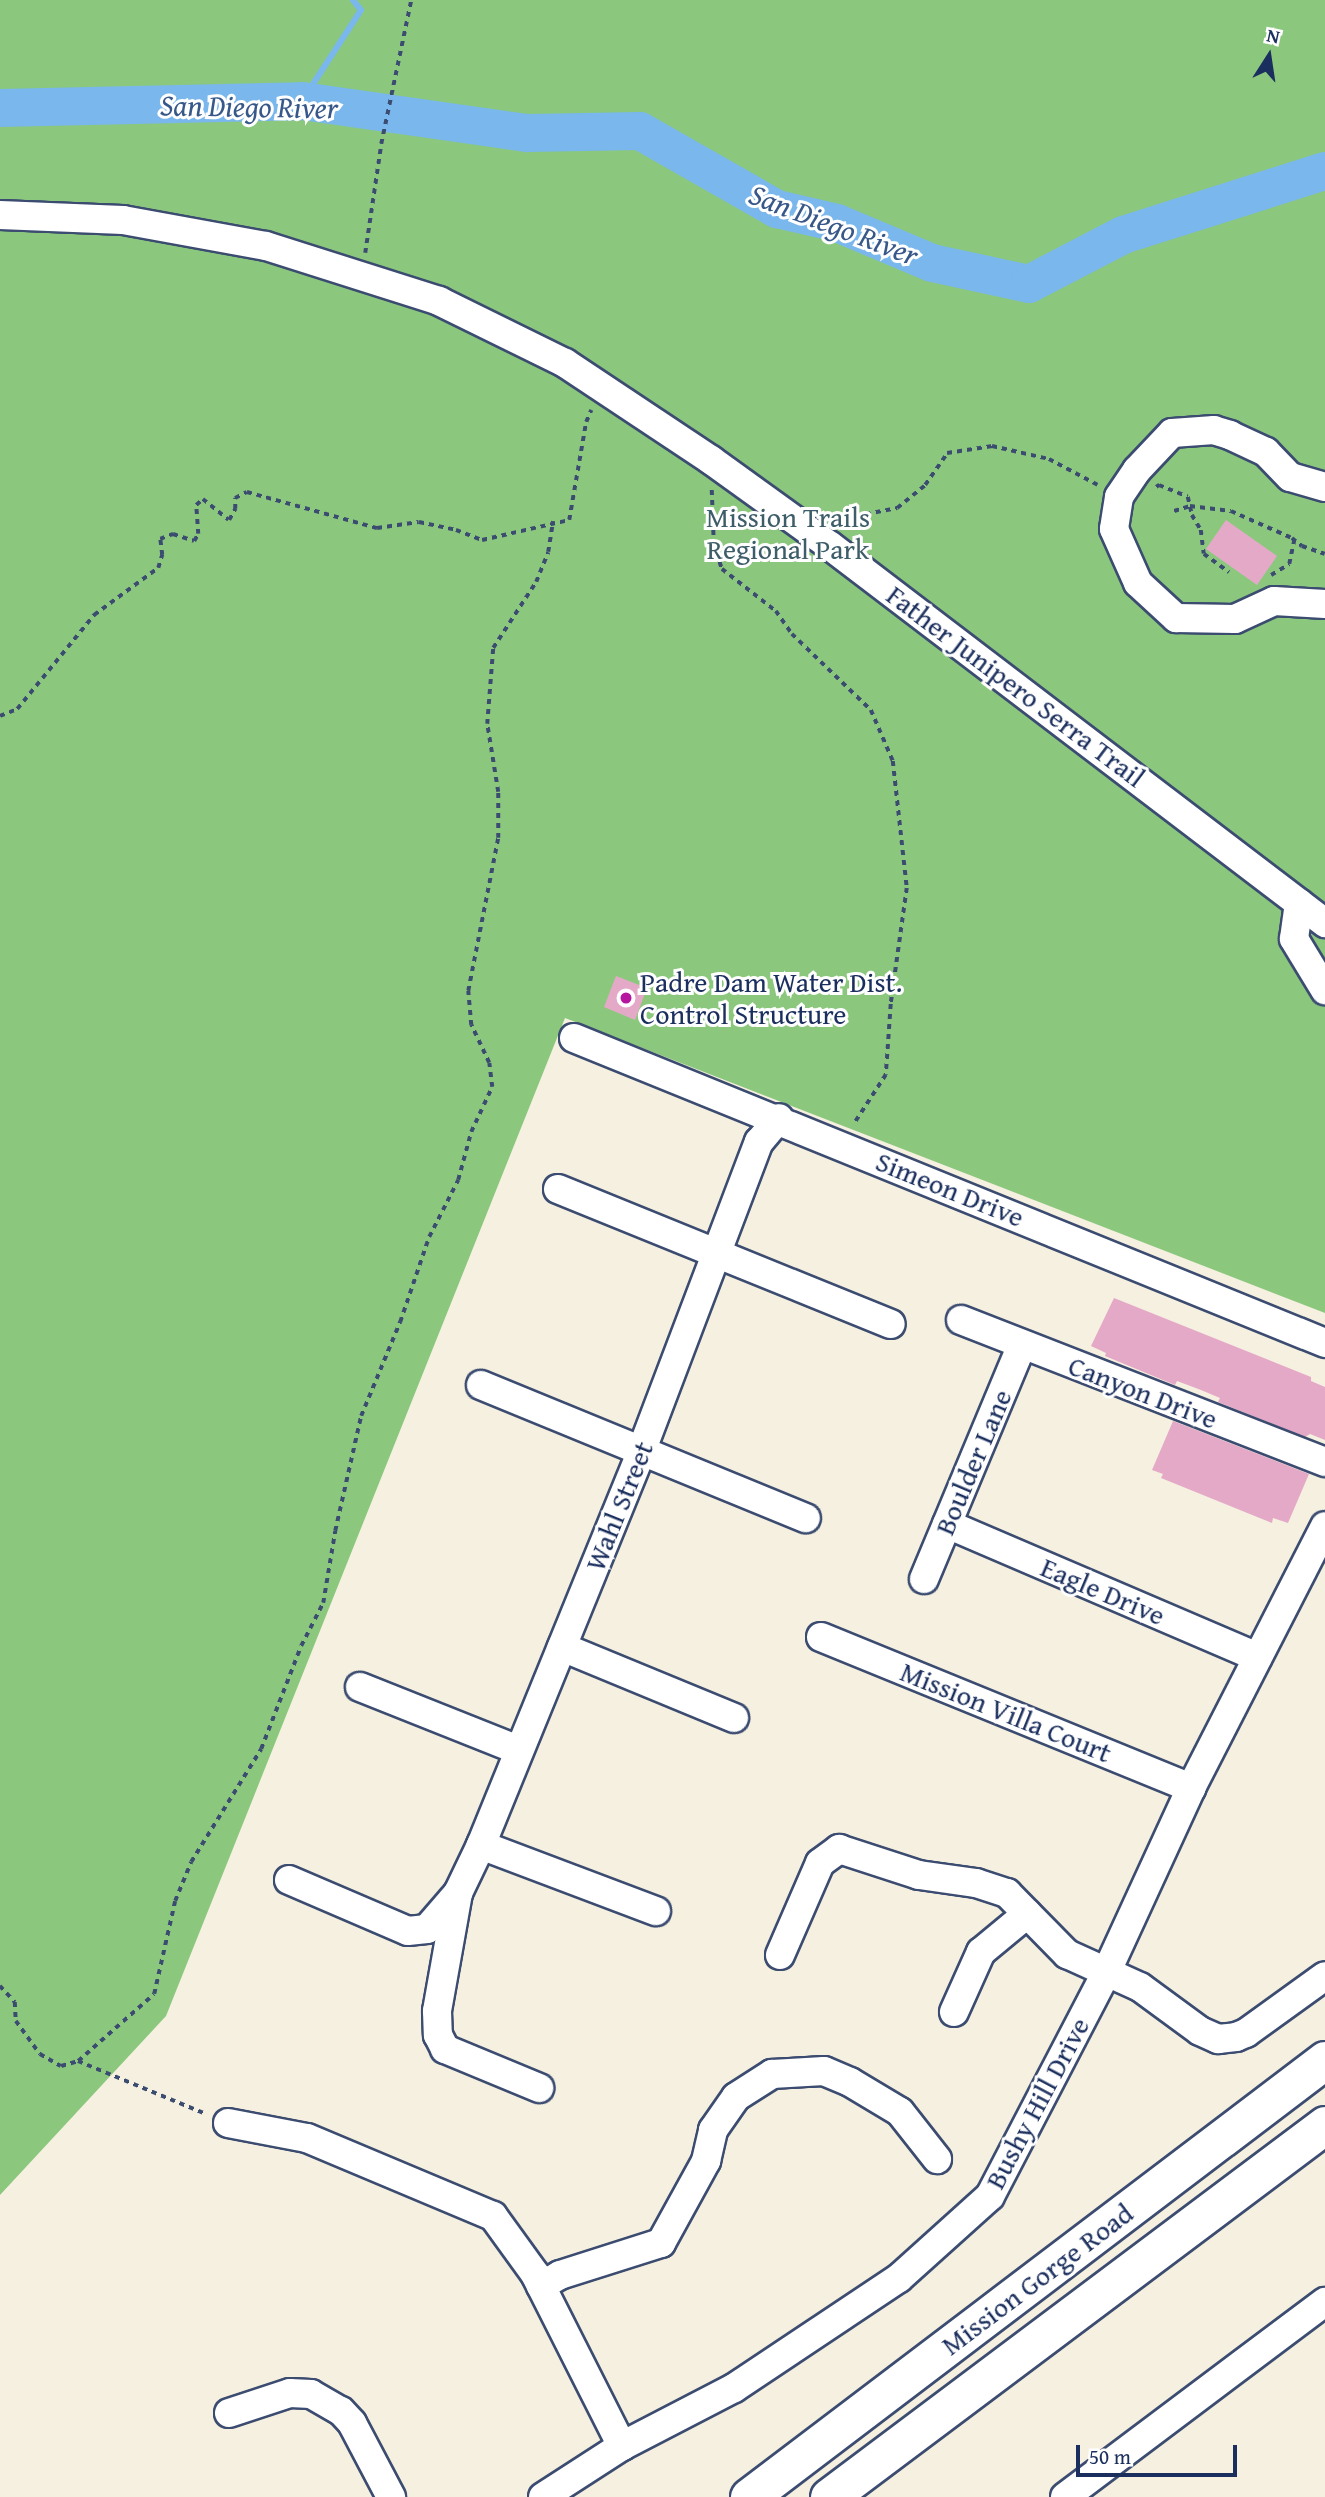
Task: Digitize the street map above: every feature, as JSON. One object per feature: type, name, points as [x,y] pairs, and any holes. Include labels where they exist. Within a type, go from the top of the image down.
[{"type":"main road","name":"Mission Gorge Road","points":[[749,2497],[1325,2060]]},
{"type":"main road","name":"Mission Gorge Road","points":[[829,2497],[1325,2125]]},
{"type":"street","name":"Father Junipero Serra Trail","points":[[0,215],[123,220],[266,246],[439,302],[492,326],[601,386],[711,460],[829,545],[1325,923]]},
{"type":"street","points":[[1325,487],[1290,477],[1266,452],[1214,430],[1172,433],[1137,470],[1119,497],[1114,528],[1138,583],[1176,618],[1235,620],[1274,601],[1325,604]]},
{"type":"street","points":[[1299,903],[1294,939],[1325,990]]},
{"type":"street","name":"Simeon Drive","points":[[574,1038],[779,1118],[1325,1343]]},
{"type":"street","name":"Wahl Street","points":[[458,1893],[481,1845],[641,1452],[759,1142],[779,1118]]},
{"type":"street","points":[[558,1189],[891,1324]]},
{"type":"street","name":"Canyon Drive","points":[[961,1320],[1325,1462]]},
{"type":"street","name":"Boulder Lane","points":[[925,1578],[1022,1345]]},
{"type":"street","points":[[481,1385],[806,1517]]},
{"type":"street","name":"Eagle Drive","points":[[947,1524],[1258,1657]]},
{"type":"street","name":"Bushy Hill Drive","points":[[543,2497],[622,2446],[734,2388],[899,2278],[990,2196],[1107,1971],[1191,1788],[1325,1526]]},
{"type":"street","name":"Mission Villa Court","points":[[821,1637],[1191,1788]]},
{"type":"street","points":[[562,1647],[734,1718]]},
{"type":"street","points":[[360,1687],[518,1750]]},
{"type":"street","points":[[481,1845],[656,1911]]},
{"type":"street","points":[[780,1955],[820,1863],[839,1849],[919,1874],[976,1883],[1007,1893],[1067,1954],[1140,1987],[1200,2031],[1219,2039],[1236,2038],[1246,2033],[1325,1976]]},
{"type":"street","points":[[289,1880],[408,1931],[427,1929],[458,1893]]},
{"type":"street","points":[[458,1893],[437,2011],[438,2035],[445,2049],[539,2088]]},
{"type":"street","points":[[954,2012],[981,1952],[1027,1914]]},
{"type":"street","points":[[541,2286],[560,2275],[662,2242],[706,2161],[713,2130],[736,2097],[772,2074],[824,2071],[850,2082],[900,2112],[937,2158]]},
{"type":"street","points":[[228,2123],[307,2138],[493,2216],[541,2286],[622,2446]]},
{"type":"street","points":[[1065,2497],[1325,2302]]},
{"type":"street","points":[[229,2413],[290,2393],[311,2395],[341,2411],[352,2423],[391,2497]]},
{"type":"path","points":[[360,275],[370,230],[381,144],[411,0]]},
{"type":"path","points":[[0,716],[17,709],[94,615],[158,568],[162,555],[160,538],[173,534],[194,541],[198,534],[196,505],[203,499],[229,520],[235,509],[235,498],[247,492],[377,528],[419,522],[456,530],[482,540],[553,521],[569,520],[586,422],[601,386]]},
{"type":"path","points":[[829,545],[856,516],[897,508],[925,485],[947,453],[992,446],[1049,459],[1071,468],[1119,497],[1132,498],[1159,485],[1188,497],[1201,530],[1203,554],[1229,572]]},
{"type":"path","points":[[711,460],[714,543],[722,569],[776,611],[792,634],[871,710],[893,761],[907,888],[891,1004],[886,1075],[841,1144]]},
{"type":"path","points":[[1174,511],[1190,506],[1231,511],[1302,546],[1325,554]]},
{"type":"path","points":[[0,1986],[15,2002],[16,2021],[40,2054],[61,2066],[78,2061],[154,1994],[175,1901],[191,1862],[261,1749],[301,1646],[323,1603],[335,1531],[362,1416],[400,1322],[429,1237],[458,1180],[471,1132],[492,1087],[489,1063],[471,1025],[468,991],[498,838],[498,792],[487,723],[493,648],[536,582],[548,552],[553,521]]},
{"type":"path","points":[[1271,575],[1289,564],[1294,540]]},
{"type":"path","points":[[78,2061],[228,2123]]},
{"type":"green space","name":"Mission Trails Regional Park","points":[[0,0],[1325,0],[1325,1313],[565,1018],[166,2016],[0,2195]]},
{"type":"building","points":[[1226,520],[1277,556],[1257,585],[1206,549]]},
{"type":"building","name":"Padre Dam Water Dist. Control Structure","points":[[616,976],[647,988],[635,1020],[604,1007]]},
{"type":"building","points":[[1114,1298],[1311,1377],[1311,1381],[1325,1387],[1325,1440],[1310,1434],[1305,1437],[1218,1402],[1220,1398],[1201,1390],[1177,1381],[1175,1385],[1105,1356],[1106,1353],[1091,1346]]},
{"type":"building","points":[[1173,1421],[1309,1474],[1288,1523],[1273,1518],[1272,1523],[1161,1478],[1163,1474],[1152,1470]]},
{"type":"waterway","points":[[302,101],[361,10],[353,0]]},
{"type":"waterway","name":"San Diego River","points":[[0,108],[302,101],[528,133],[640,131],[777,209],[837,223],[932,263],[1029,284],[1123,235],[1325,171]]},
{"type":"place","name":"Padre Dam Water Dist. Control Structure","points":[[626,998]]}]
